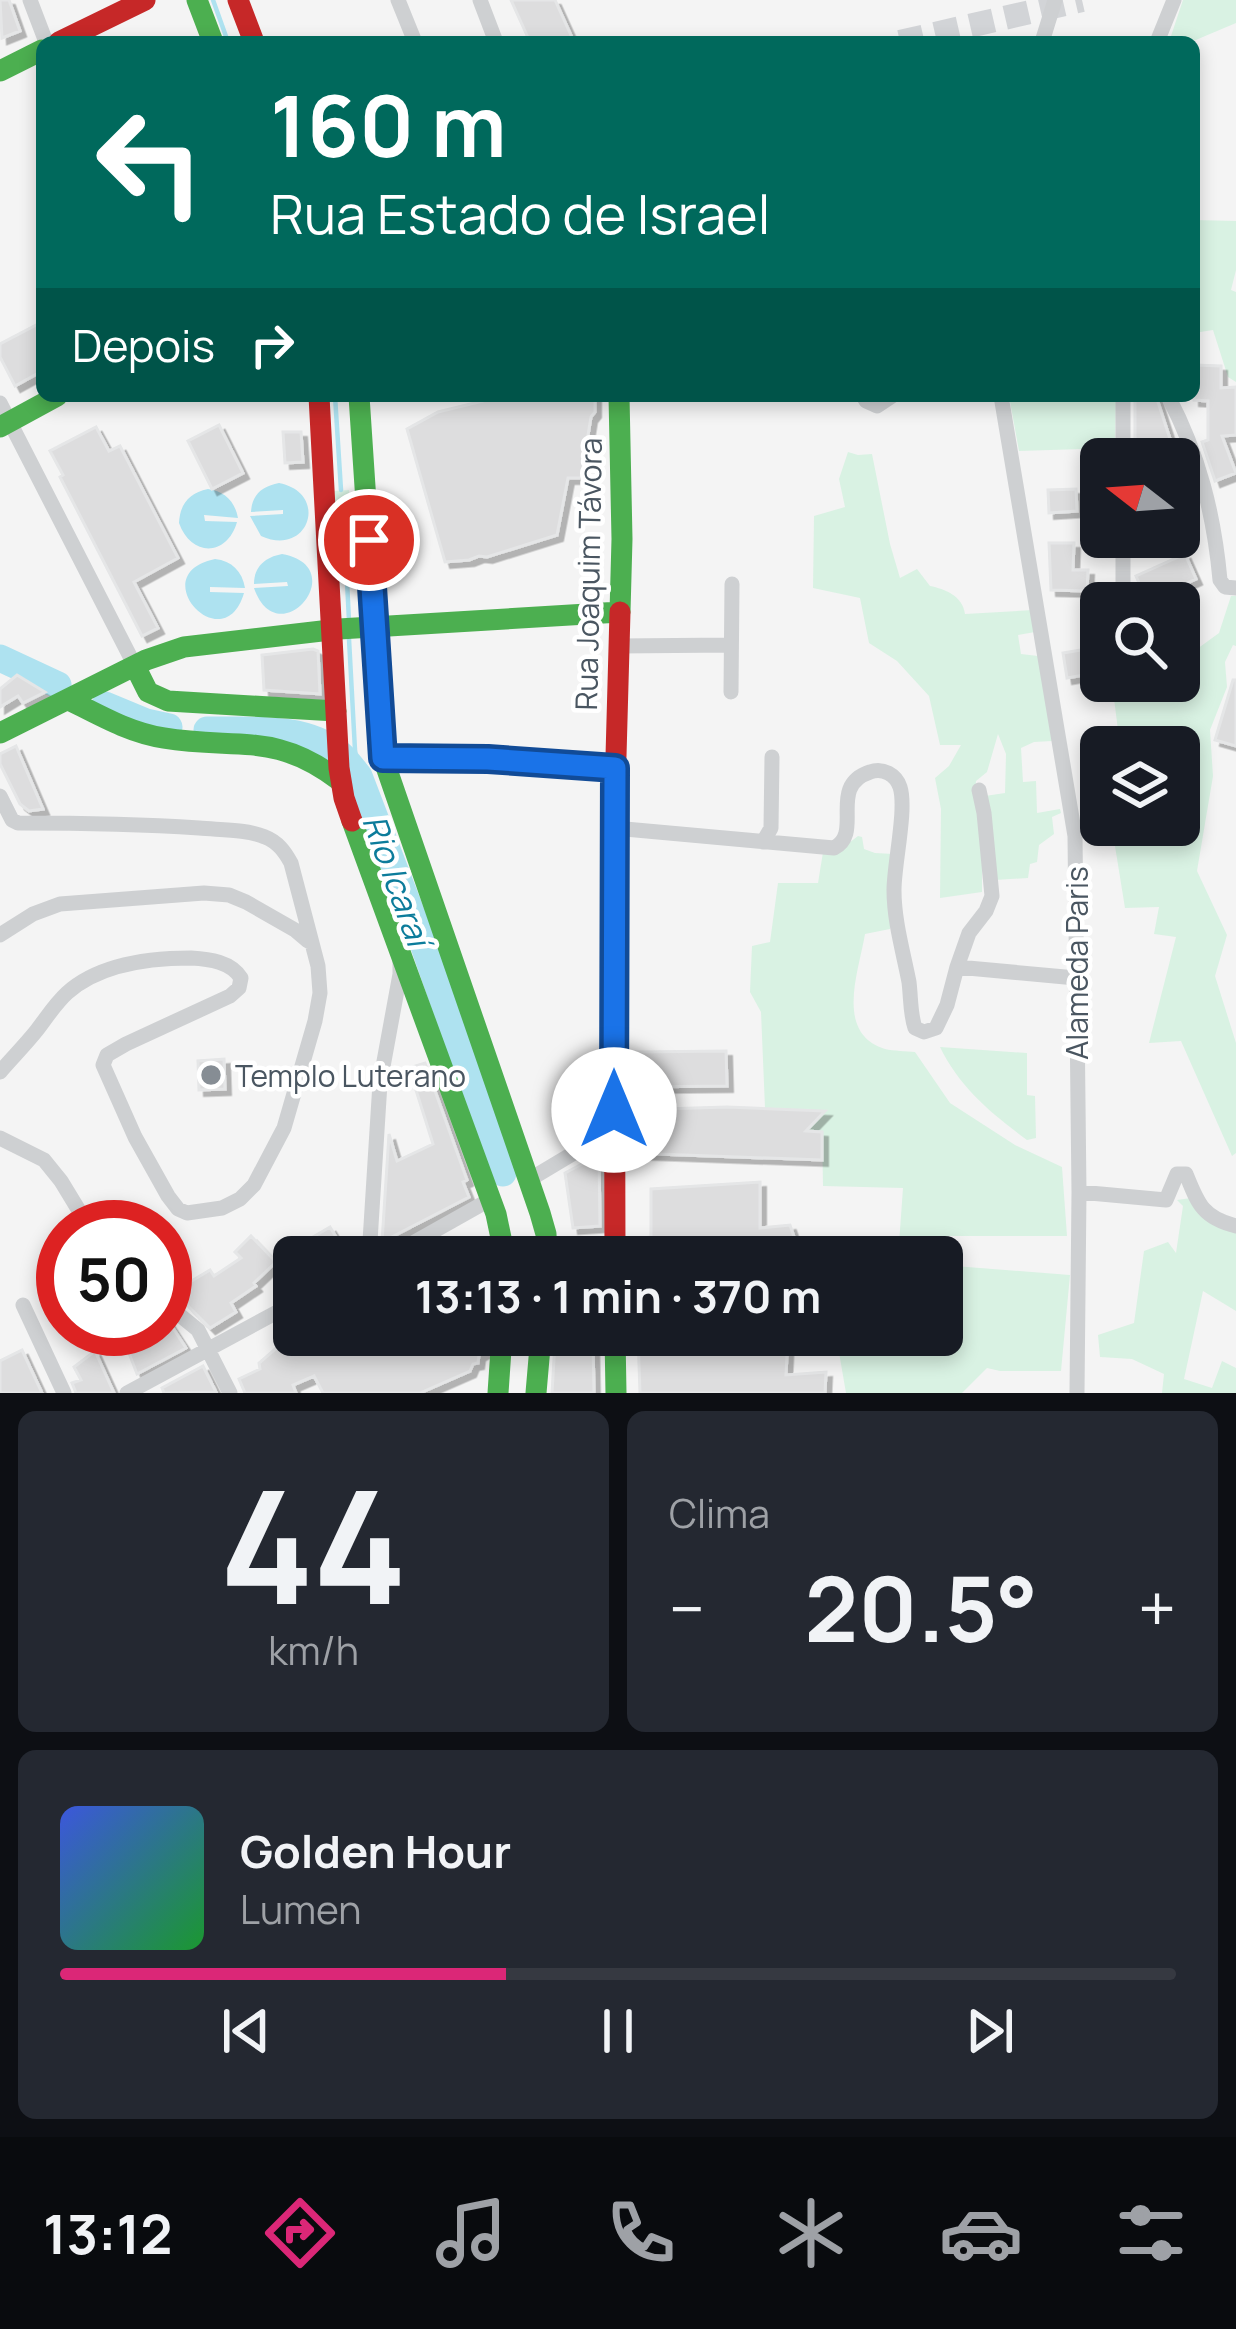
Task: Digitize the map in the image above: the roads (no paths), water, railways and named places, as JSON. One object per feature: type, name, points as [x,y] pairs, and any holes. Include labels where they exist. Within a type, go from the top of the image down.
[{"type":"main road","points":[[71,36],[145,0]]},
{"type":"main road","points":[[197,0],[211,36]]},
{"type":"main road","points":[[238,0],[252,36]]},
{"type":"main road","points":[[0,71],[36,55]]},
{"type":"main road","points":[[3,417],[42,402]]},
{"type":"main road","points":[[320,402],[336,630],[354,664],[388,780],[546,1236]]},
{"type":"main road","points":[[359,402],[371,627],[337,721],[340,771],[355,832],[502,1236]]},
{"type":"main road","name":"Rua Joaquim Távora","points":[[615,1236],[619,402]]},
{"type":"main road","points":[[0,733],[184,647],[371,627],[620,612]]},
{"type":"main road","points":[[135,666],[148,692],[168,701],[337,721]]},
{"type":"main road","points":[[69,700],[150,736],[281,746],[340,771]]},
{"type":"main road","points":[[498,1393],[501,1356]]},
{"type":"main road","points":[[536,1393],[539,1356]]},
{"type":"main road","points":[[615,1356],[616,1393]]},
{"type":"street","points":[[30,0],[38,36]]},
{"type":"street","points":[[398,0],[413,36]]},
{"type":"street","points":[[480,0],[494,36]]},
{"type":"street","points":[[1044,36],[1055,0]]},
{"type":"street","points":[[1159,36],[1174,0]]},
{"type":"street","name":"Alameda Paris","points":[[1002,402],[1076,836],[1077,1393]]},
{"type":"street","points":[[1123,402],[1123,438]]},
{"type":"street","points":[[1171,402],[1209,501],[1220,580],[1236,588]]},
{"type":"street","points":[[3,417],[135,666]]},
{"type":"street","points":[[731,692],[732,584]]},
{"type":"street","points":[[619,646],[731,646]]},
{"type":"street","points":[[763,842],[771,828],[772,757]]},
{"type":"street","points":[[383,758],[615,768]]},
{"type":"street","points":[[614,828],[840,846],[847,836],[847,797],[854,782],[878,770],[893,776],[901,792],[895,913],[910,986],[911,1018],[918,1031],[930,1031],[939,1022],[969,933],[992,896],[979,790]]},
{"type":"street","points":[[0,796],[18,823],[133,824],[264,836],[291,863],[320,977],[315,1021],[284,1128],[254,1185],[240,1199],[206,1211],[183,1212],[168,1196],[125,1118],[103,1065],[106,1055],[126,1044],[230,996],[241,978],[237,970],[218,962],[170,958],[93,974],[70,989],[0,1072]]},
{"type":"street","points":[[0,935],[60,904],[204,893],[246,902],[310,943]]},
{"type":"street","points":[[370,1236],[380,1083],[400,950]]},
{"type":"street","points":[[957,967],[1076,978]]},
{"type":"street","points":[[527,1181],[614,1129]]},
{"type":"street","points":[[0,1138],[44,1160],[73,1200]]},
{"type":"street","points":[[1079,1192],[1166,1200],[1178,1174],[1186,1174],[1203,1209],[1216,1221],[1236,1226]]},
{"type":"street","points":[[425,1236],[491,1199]]},
{"type":"street","points":[[23,1305],[64,1393]]},
{"type":"street","points":[[128,1393],[273,1315]]},
{"type":"street","points":[[192,1325],[230,1393]]},
{"type":"water","points":[[279,483],[295,489],[308,510],[301,532],[278,540],[261,536],[250,516],[283,514],[283,510],[251,512],[259,492]]},
{"type":"water","points":[[208,489],[228,498],[238,518],[204,515],[205,521],[237,522],[225,542],[209,548],[192,542],[179,523],[187,500]]},
{"type":"water","points":[[282,554],[302,562],[311,574],[311,589],[304,602],[279,614],[265,607],[254,588],[288,586],[287,582],[254,584],[262,563]]},
{"type":"water","points":[[215,559],[235,568],[245,588],[210,587],[210,592],[244,593],[234,612],[221,619],[207,617],[187,595],[186,580],[194,568]]},
{"type":"waterway","points":[[213,0],[226,36]]},
{"type":"waterway","points":[[335,402],[341,490]]},
{"type":"waterway","points":[[346,561],[349,621]]},
{"type":"waterway","points":[[349,639],[359,776]]},
{"type":"waterway","name":"Rio Icaraí","points":[[0,658],[58,685]]},
{"type":"waterway","name":"Rio Icaraí","points":[[105,705],[169,727]]},
{"type":"waterway","name":"Rio Icaraí","points":[[207,730],[294,733],[326,744],[359,776],[503,1173]]},
{"type":"tunnel","points":[[926,36],[1082,0]]},
{"type":"place","name":"Templo Luterano","points":[[211,1075]]}]
